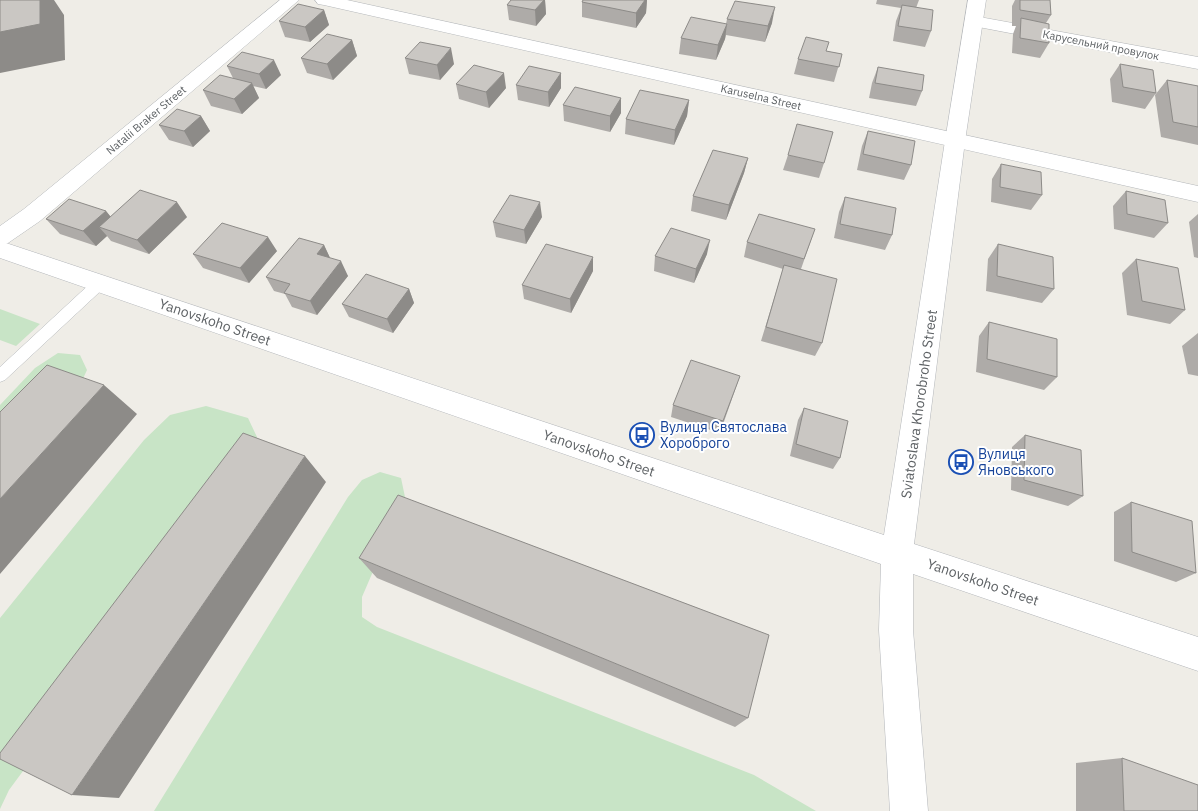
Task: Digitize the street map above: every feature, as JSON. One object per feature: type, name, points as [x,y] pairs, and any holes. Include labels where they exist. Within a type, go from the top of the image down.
[{"type":"street","name":"Natalii Braker Street","points":[[0,237],[32,214],[290,0]]},
{"type":"street","name":"Karuselna Street","points":[[324,0],[1198,194]]},
{"type":"street","name":"Sviatoslava Khorobroho Street","points":[[909,811],[896,630],[897,553],[955,141],[976,10]]},
{"type":"street","name":"Карусельний провулок","points":[[976,10],[1198,63]]},
{"type":"street","name":"Yanovskoho Street","points":[[0,249],[1198,654]]},
{"type":"lane","points":[[0,376],[100,283]]},
{"type":"green space","points":[[0,309],[40,324],[16,346],[0,340]]},
{"type":"green space","points":[[58,353],[80,355],[87,370],[80,385],[0,470],[0,405],[35,368]]},
{"type":"green space","points":[[206,406],[248,418],[257,437],[253,460],[9,790],[0,809],[0,618],[144,440],[170,415]]},
{"type":"green space","points":[[380,472],[401,478],[405,497],[362,597],[362,617],[377,627],[754,775],[816,811],[154,811],[348,497],[362,480]]},
{"type":"building","points":[[0,0],[40,0],[40,24],[0,32]]},
{"type":"building","points":[[511,0],[544,0],[535,10],[507,5]]},
{"type":"building","points":[[583,0],[645,0],[636,13],[582,2]]},
{"type":"building","points":[[1020,0],[1050,0],[1051,15],[1020,10]]},
{"type":"building","points":[[735,1],[775,7],[768,26],[727,19]]},
{"type":"building","points":[[298,4],[324,10],[305,27],[279,21]]},
{"type":"building","points":[[902,5],[933,10],[931,31],[898,26]]},
{"type":"building","points":[[691,17],[727,24],[718,45],[681,38]]},
{"type":"building","points":[[1021,18],[1049,24],[1049,43],[1020,38]]},
{"type":"building","points":[[327,34],[352,40],[327,64],[301,58]]},
{"type":"building","points":[[806,37],[829,42],[826,51],[842,54],[839,67],[798,59]]},
{"type":"building","points":[[420,42],[451,48],[437,65],[405,58]]},
{"type":"building","points":[[242,52],[274,60],[259,74],[227,66]]},
{"type":"building","points":[[1120,64],[1153,70],[1156,93],[1123,87]]},
{"type":"building","points":[[474,65],[504,73],[486,92],[456,84]]},
{"type":"building","points":[[529,66],[561,73],[548,92],[516,85]]},
{"type":"building","points":[[878,67],[924,75],[922,91],[875,83]]},
{"type":"building","points":[[220,75],[252,83],[234,99],[203,90]]},
{"type":"building","points":[[1167,80],[1198,86],[1198,127],[1173,122]]},
{"type":"building","points":[[575,87],[621,98],[610,116],[563,105]]},
{"type":"building","points":[[640,90],[689,100],[675,130],[626,119]]},
{"type":"building","points":[[177,109],[201,116],[184,131],[159,125]]},
{"type":"building","points":[[797,124],[833,132],[824,163],[788,155]]},
{"type":"building","points":[[868,131],[915,141],[911,165],[863,154]]},
{"type":"building","points":[[713,150],[748,158],[729,205],[693,196]]},
{"type":"building","points":[[1001,164],[1041,172],[1042,195],[1000,187]]},
{"type":"building","points":[[140,190],[177,202],[137,240],[99,227]]},
{"type":"building","points":[[1126,191],[1165,200],[1168,223],[1127,214]]},
{"type":"building","points":[[510,195],[540,202],[524,230],[493,222]]},
{"type":"building","points":[[845,197],[896,208],[892,235],[840,224]]},
{"type":"building","points":[[69,199],[106,211],[83,231],[46,219]]},
{"type":"building","points":[[759,214],[815,229],[804,259],[747,242]]},
{"type":"building","points":[[222,223],[268,237],[240,268],[193,254]]},
{"type":"building","points":[[671,228],[710,240],[696,269],[655,256]]},
{"type":"building","points":[[299,238],[324,245],[317,254],[341,261],[310,301],[284,293],[290,284],[266,277]]},
{"type":"building","points":[[546,244],[593,257],[570,299],[522,285]]},
{"type":"building","points":[[998,244],[1053,257],[1054,289],[997,276]]},
{"type":"building","points":[[1136,259],[1178,268],[1185,310],[1142,301]]},
{"type":"building","points":[[784,265],[837,279],[822,343],[766,327]]},
{"type":"building","points":[[366,274],[409,289],[387,319],[342,304]]},
{"type":"building","points":[[989,322],[1057,339],[1057,377],[987,359]]},
{"type":"building","points":[[691,360],[740,376],[723,421],[673,405]]},
{"type":"building","points":[[47,365],[104,385],[0,499],[0,412]]},
{"type":"building","points":[[804,408],[848,421],[840,458],[796,444]]},
{"type":"building","points":[[243,433],[305,456],[72,795],[0,759],[0,753]]},
{"type":"building","points":[[1025,435],[1081,450],[1083,496],[1024,480]]},
{"type":"building","points":[[398,495],[769,635],[748,718],[359,558]]},
{"type":"building","points":[[1131,502],[1192,521],[1196,573],[1132,552]]},
{"type":"building","points":[[1122,758],[1198,785],[1198,811],[1124,811]]},
{"type":"place","name":"Вулиця Святослава Хороброго","points":[[642,435]]},
{"type":"place","name":"Вулиця Яновського","points":[[961,462]]}]
